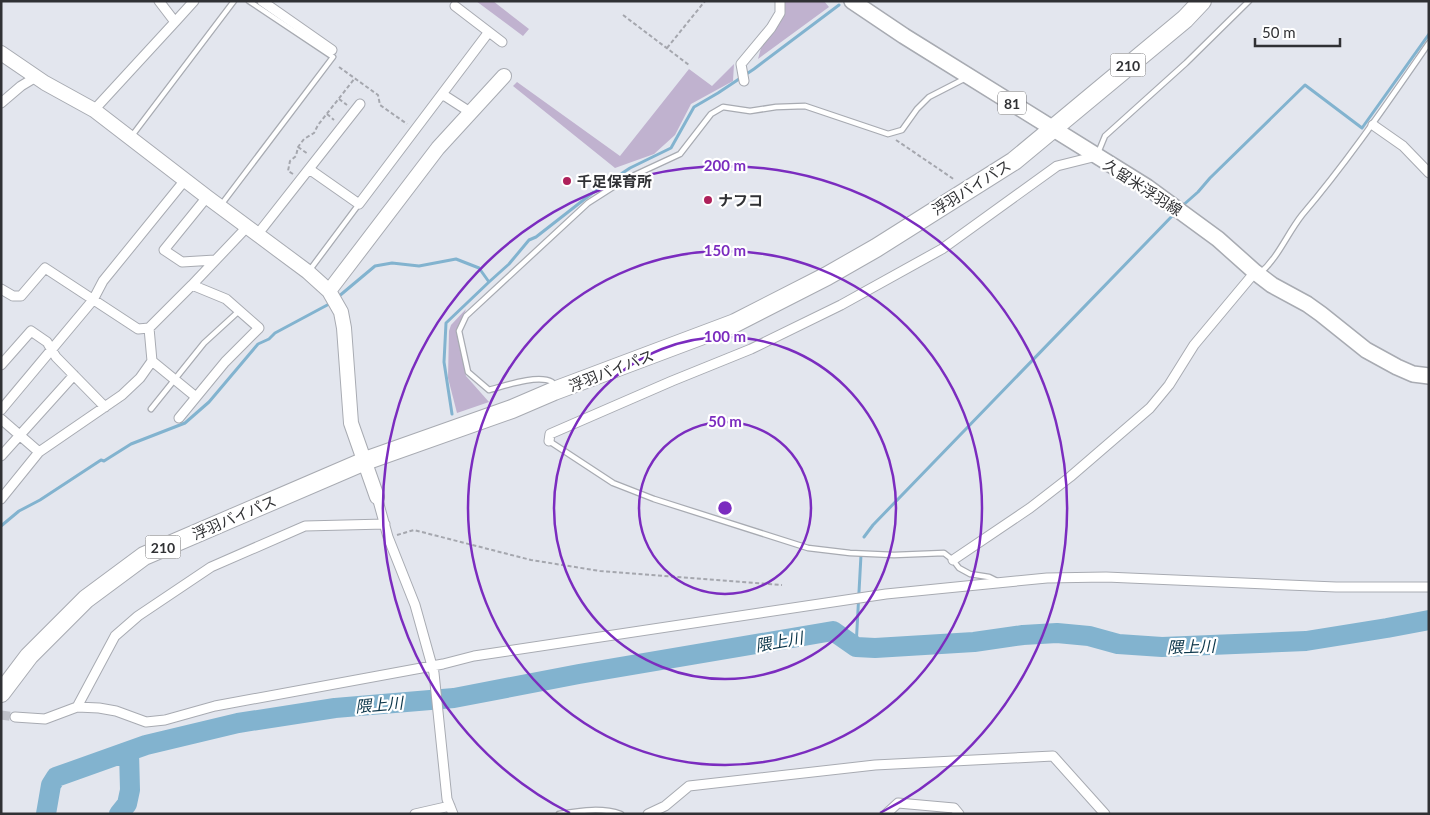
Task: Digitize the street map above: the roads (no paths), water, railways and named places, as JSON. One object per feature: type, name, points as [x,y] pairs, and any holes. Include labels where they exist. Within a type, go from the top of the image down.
[{"type":"highway","name":"浮羽バイパス","points":[[1,693],[29,656],[86,599],[144,556],[365,461],[512,410],[554,391],[734,323],[827,276],[876,248],[1014,161],[1185,19],[1202,1]]},
{"type":"main road","name":"久留米浮羽線","points":[[852,1],[1147,187],[1218,238],[1257,274],[1272,285],[1307,304],[1366,350],[1397,368],[1413,374],[1429,376]]},
{"type":"street","points":[[159,1],[175,22]]},
{"type":"street","points":[[94,110],[194,1]]},
{"type":"street","points":[[262,1],[332,50]]},
{"type":"street","points":[[744,81],[741,64],[771,28],[780,13],[780,1]]},
{"type":"street","points":[[455,6],[502,42]]},
{"type":"street","points":[[309,169],[359,204],[488,33]]},
{"type":"street","points":[[1,53],[36,78],[94,110],[308,272],[329,291],[341,312],[346,344],[351,423],[354,436],[365,461],[388,537],[415,606],[433,670],[450,806],[415,814]]},
{"type":"street","points":[[329,291],[438,148],[504,76]]},
{"type":"street","points":[[1,103],[21,86],[36,78]]},
{"type":"street","points":[[442,94],[470,112]]},
{"type":"street","points":[[1,289],[13,296],[21,296],[45,268],[138,328],[149,328],[215,260],[252,231],[301,180],[360,104]]},
{"type":"street","points":[[1373,125],[1403,146],[1429,172]]},
{"type":"street","points":[[549,442],[550,434],[664,384],[751,350],[841,305],[942,249],[1057,166],[1097,156]]},
{"type":"street","points":[[1,410],[93,300],[103,281],[185,180]]},
{"type":"street","points":[[207,197],[164,250],[182,262],[215,260]]},
{"type":"street","points":[[953,560],[1030,508],[1070,477],[1150,408],[1169,385],[1199,339],[1257,274]]},
{"type":"street","points":[[179,418],[225,362],[259,328],[226,299],[192,285]]},
{"type":"street","points":[[1,500],[39,452],[122,395],[140,378],[152,361],[149,328]]},
{"type":"street","points":[[1,364],[31,331],[47,342],[56,357],[105,407]]},
{"type":"street","points":[[152,361],[196,397]]},
{"type":"street","points":[[1,456],[74,375]]},
{"type":"street","points":[[1,419],[39,452]]},
{"type":"street","points":[[76,707],[115,636],[138,616],[211,567],[305,526],[385,524]]},
{"type":"street","points":[[16,717],[45,718],[76,707],[116,711],[146,722],[165,720],[215,706],[433,670],[474,656],[922,589],[998,582],[1047,578],[1106,577],[1336,587],[1429,587]]},
{"type":"street","points":[[648,814],[665,806],[689,786],[875,765],[1053,756],[1105,814]]},
{"type":"street","points":[[886,814],[898,803],[954,808],[960,814]]},
{"type":"lane","points":[[130,138],[234,1]]},
{"type":"lane","points":[[220,206],[333,57],[249,1]]},
{"type":"lane","points":[[1097,156],[1105,136],[1186,63],[1249,1]]},
{"type":"lane","points":[[1257,274],[1270,265],[1297,222],[1373,125],[1429,43]]},
{"type":"lane","points":[[554,391],[552,382],[546,379],[515,383],[489,390],[468,372],[459,332],[466,316],[588,203],[624,180],[680,154],[711,114],[723,107],[750,111],[776,107],[805,106],[888,134],[902,130],[917,109],[929,97],[970,77]]},
{"type":"lane","points":[[308,272],[359,204]]},
{"type":"lane","points":[[151,409],[204,343],[239,311]]},
{"type":"lane","points":[[549,442],[613,483],[654,499],[808,548],[850,553],[894,555],[944,553],[959,568],[970,574],[989,577],[998,582]]},
{"type":"lane","points":[[559,814],[591,810],[611,810],[621,814]]},
{"type":"waterway","points":[[338,297],[375,266],[392,263],[419,266],[456,259],[479,268],[489,282],[509,264],[529,240],[536,237],[595,191],[630,168],[671,148],[694,107],[754,69],[839,5]]},
{"type":"waterway","points":[[1181,207],[1305,85],[1362,128],[1429,34]]},
{"type":"waterway","points":[[864,537],[873,525],[1175,213]]},
{"type":"waterway","points":[[452,414],[444,362],[446,323],[489,282]]},
{"type":"waterway","points":[[1,526],[19,511],[40,500],[101,460],[104,461],[131,444],[185,423],[209,402],[258,344],[331,303]]},
{"type":"waterway","points":[[856,647],[861,555]]},
{"type":"waterway","name":"隈上川","points":[[46,814],[51,785],[56,777],[146,745],[238,723],[335,708],[454,698],[579,674],[833,631],[856,647],[875,648],[974,642],[1023,635],[1057,633],[1089,636],[1118,644],[1162,647],[1306,641],[1429,620]]},
{"type":"waterway","name":"隈上川","points":[[119,814],[127,804],[130,790],[129,751]]},
{"type":"tunnel","points":[[1,715],[15,717]]},
{"type":"place","name":"千足保育所","points":[[567,181]]},
{"type":"place","name":"ナフコ","points":[[708,200]]}]
